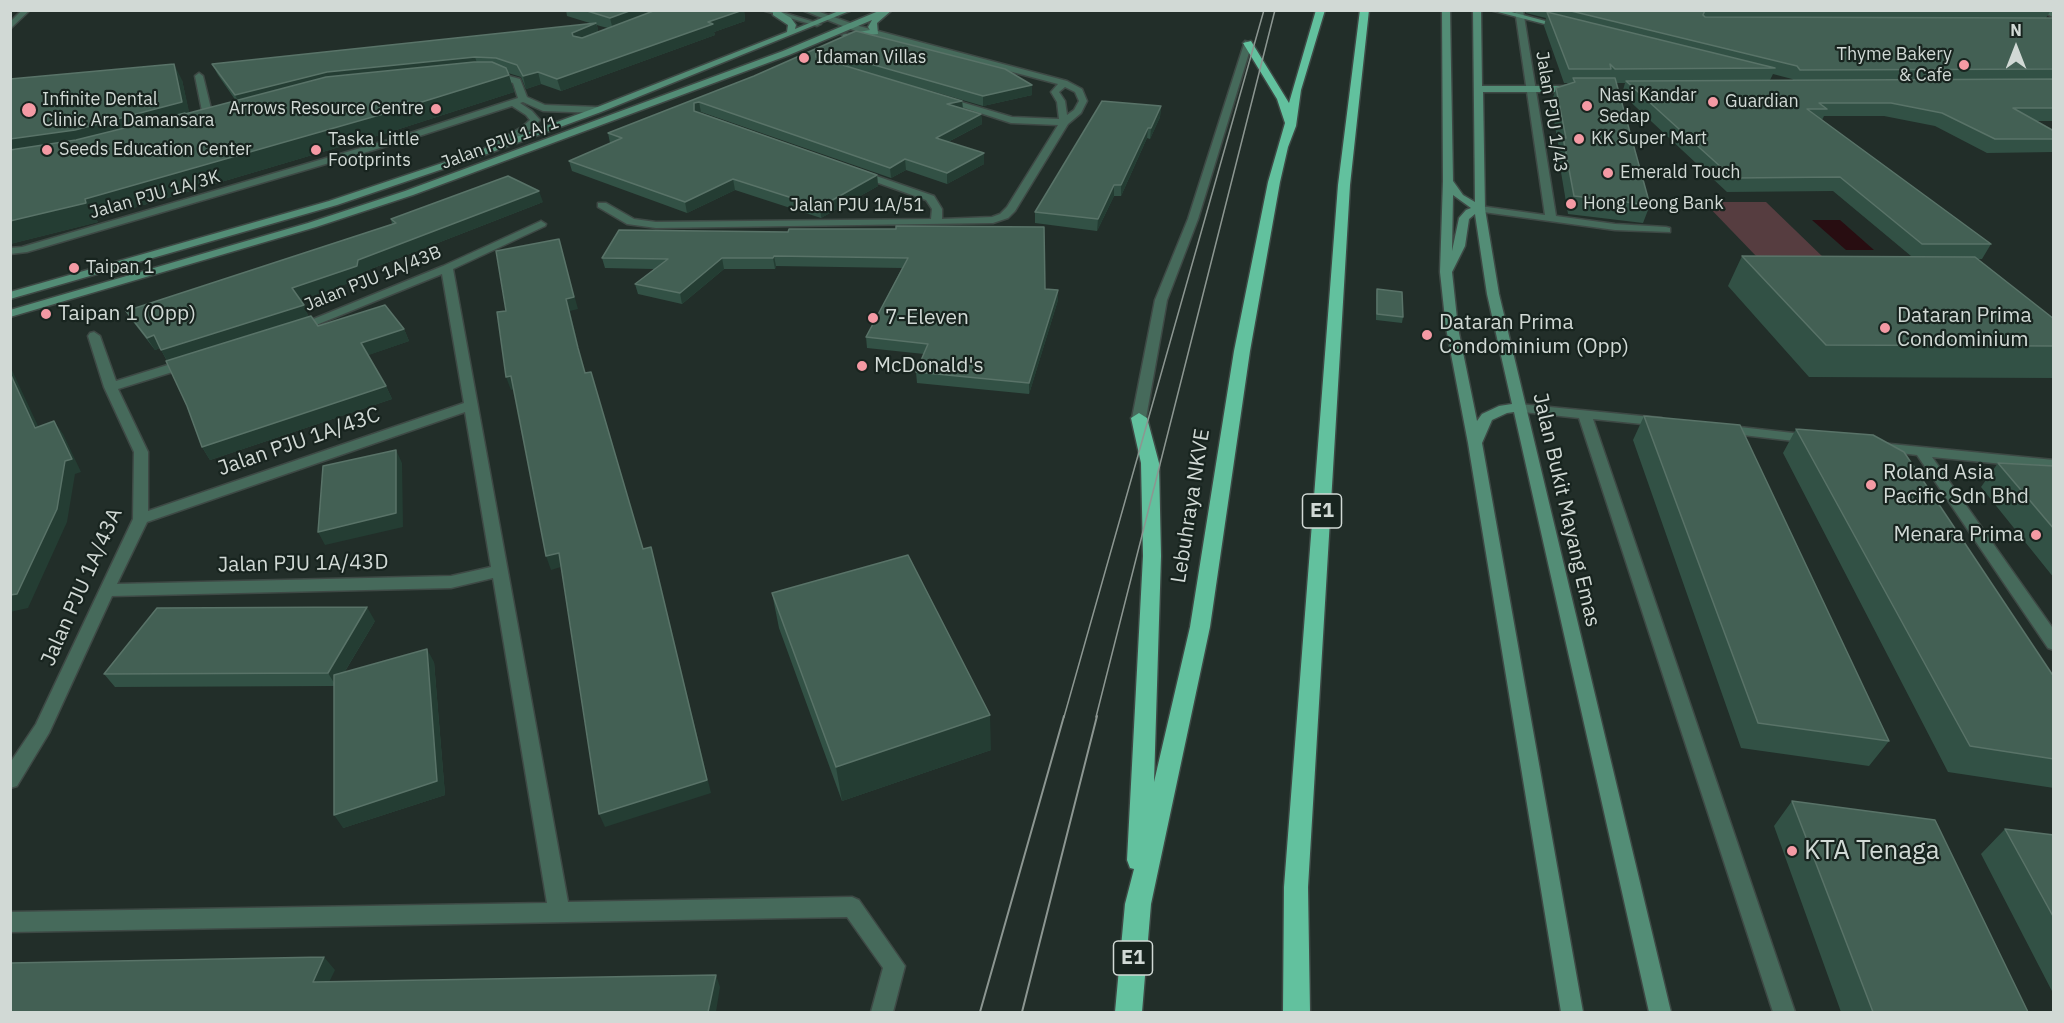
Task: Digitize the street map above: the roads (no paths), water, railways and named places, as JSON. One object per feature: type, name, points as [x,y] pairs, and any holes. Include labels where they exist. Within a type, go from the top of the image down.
[{"type":"highway","name":"Lebuhraya NKVE","points":[[1128,1012],[1138,903],[1200,627],[1242,351],[1274,182],[1282,147],[1290,126],[1296,90],[1322,10]]},
{"type":"highway","name":"E1","points":[[1296,1012],[1296,887],[1344,185],[1365,10]]},
{"type":"highway","points":[[1248,43],[1282,99],[1290,126]]},
{"type":"highway","points":[[1138,903],[1152,556],[1150,463],[1139,418]]},
{"type":"main road","name":"Jalan PJU 1A/1","points":[[10,296],[333,203],[481,153],[598,110],[849,10]]},
{"type":"main road","points":[[1446,10],[1448,181],[1446,272],[1452,328],[1475,443],[1572,1012]]},
{"type":"main road","name":"Jalan Bukit Mayang Emas","points":[[1477,10],[1480,209],[1493,294],[1660,1012]]},
{"type":"main road","points":[[1493,10],[1519,13],[1575,30]]},
{"type":"main road","points":[[820,39],[875,32],[872,27],[874,21],[886,12]]},
{"type":"main road","name":"Jalan PJU 1A/1","points":[[10,314],[312,225],[409,193],[820,39],[886,12]]},
{"type":"main road","points":[[776,13],[792,25],[791,32]]},
{"type":"main road","points":[[1478,89],[1584,89]]},
{"type":"main road","points":[[1448,181],[1459,197],[1480,209]]},
{"type":"main road","points":[[1446,272],[1460,246],[1464,218],[1470,212],[1480,209]]},
{"type":"main road","points":[[1475,443],[1479,430],[1487,417],[1504,409],[1519,408]]},
{"type":"street","points":[[10,27],[27,10]]},
{"type":"street","points":[[765,10],[816,24],[875,32],[1064,83],[1079,91],[1083,101],[1078,111],[1064,122],[1011,120],[933,97]]},
{"type":"street","points":[[805,10],[851,27]]},
{"type":"street","points":[[2044,10],[2054,15]]},
{"type":"street","name":"Jalan PJU 1/43","points":[[1519,13],[1551,218]]},
{"type":"street","points":[[1139,418],[1161,300],[1193,219],[1248,43]]},
{"type":"street","points":[[479,74],[499,75],[517,81],[518,101],[535,120],[525,129],[481,153]]},
{"type":"street","points":[[199,76],[209,120]]},
{"type":"street","points":[[1064,83],[1055,92],[1056,97],[1061,101],[1064,122]]},
{"type":"street","points":[[518,101],[543,108],[598,110]]},
{"type":"street","name":"Jalan PJU 1A/3K","points":[[10,251],[23,250],[174,206],[518,101]]},
{"type":"street","points":[[198,123],[220,118]]},
{"type":"street","name":"Jalan PJU 1A/51","points":[[602,205],[632,222],[656,225],[993,220],[1004,216],[1011,209],[1064,122]]},
{"type":"street","points":[[854,171],[930,198],[937,209],[936,222]]},
{"type":"street","points":[[1480,209],[1615,227],[1666,230]]},
{"type":"street","name":"Jalan PJU 1A/43B","points":[[277,335],[311,324],[447,268],[541,224]]},
{"type":"street","points":[[447,268],[559,912]]},
{"type":"street","name":"Jalan PJU 1A/43A","points":[[10,780],[43,728],[141,519],[141,452],[111,387],[94,336]]},
{"type":"street","points":[[111,387],[200,359]]},
{"type":"street","name":"Jalan PJU 1A/43C","points":[[141,519],[471,405]]},
{"type":"street","points":[[1519,408],[1674,423]]},
{"type":"street","points":[[1584,413],[1784,1012]]},
{"type":"street","points":[[1710,427],[1827,441]]},
{"type":"street","points":[[1863,445],[2054,465]]},
{"type":"street","points":[[1922,452],[2054,644]]},
{"type":"street","name":"Jalan PJU 1A/43D","points":[[106,590],[451,582],[499,571]]},
{"type":"street","points":[[10,922],[852,907],[894,966],[882,1012]]},
{"type":"tram line","points":[[1064,717],[1264,10]]},
{"type":"tram line","points":[[1096,717],[1275,10]]},
{"type":"tram line","points":[[980,1012],[1064,716]]},
{"type":"tram line","points":[[1022,1012],[1097,716]]},
{"type":"place","name":"Idaman Villas","points":[[804,58]]},
{"type":"place","name":"Thyme Bakery & Cafe","points":[[1964,65]]},
{"type":"place","name":"Guardian","points":[[1713,102]]},
{"type":"place","name":"Nasi Kandar Sedap","points":[[1587,106]]},
{"type":"place","name":"Arrows Resource Centre","points":[[436,109]]},
{"type":"place","name":"Infinite Dental Clinic Ara Damansara","points":[[29,110]]},
{"type":"place","name":"KK Super Mart","points":[[1579,139]]},
{"type":"place","name":"Seeds Education Center","points":[[47,150]]},
{"type":"place","name":"Taska Little Footprints","points":[[316,150]]},
{"type":"place","name":"Emerald Touch","points":[[1608,173]]},
{"type":"place","name":"Hong Leong Bank","points":[[1571,204]]},
{"type":"place","name":"Taipan 1","points":[[74,268]]},
{"type":"place","name":"Taipan 1 (Opp)","points":[[46,314]]},
{"type":"place","name":"7-Eleven","points":[[873,318]]},
{"type":"place","name":"Dataran Prima Condominium","points":[[1885,328]]},
{"type":"place","name":"Dataran Prima Condominium (Opp)","points":[[1427,335]]},
{"type":"place","name":"McDonald's","points":[[862,366]]},
{"type":"place","name":"Roland Asia Pacific Sdn Bhd","points":[[1871,485]]},
{"type":"place","name":"Menara Prima","points":[[2036,535]]},
{"type":"place","name":"KTA Tenaga","points":[[1792,851]]}]
